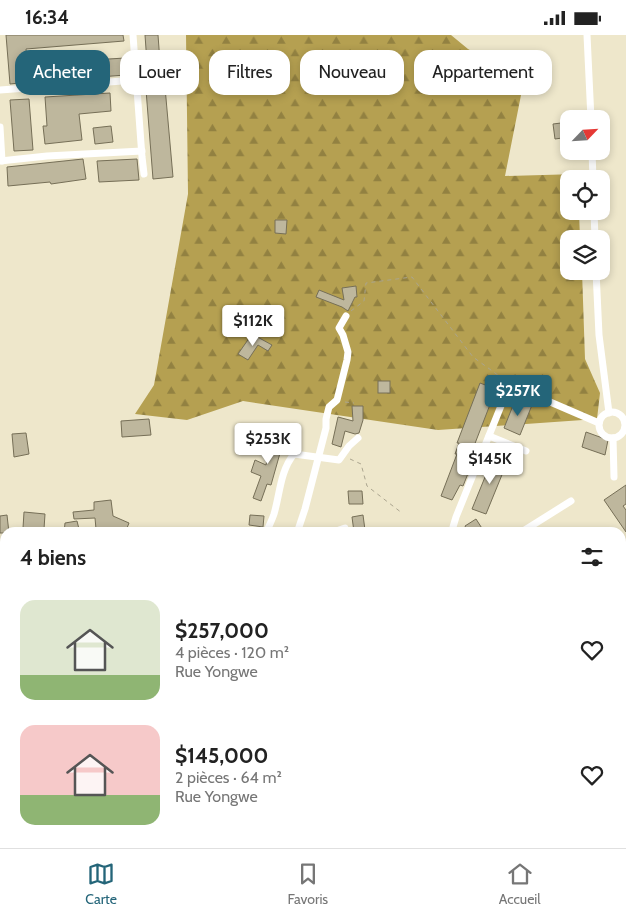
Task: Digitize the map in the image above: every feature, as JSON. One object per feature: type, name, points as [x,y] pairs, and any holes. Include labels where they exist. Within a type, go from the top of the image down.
[{"type":"street","points":[[133,35],[134,50]]},
{"type":"street","points":[[588,35],[591,110]]},
{"type":"street","points":[[0,90],[120,81]]},
{"type":"street","points":[[137,95],[144,174]]},
{"type":"street","points":[[0,127],[1,161],[47,156],[142,151]]},
{"type":"street","points":[[596,280],[599,335],[609,413]]},
{"type":"street","points":[[298,527],[326,428],[329,407],[337,400],[348,352],[339,328],[346,316]]},
{"type":"street","points":[[453,527],[507,391],[513,386],[599,423]]},
{"type":"street","points":[[614,477],[616,437],[624,430],[625,422],[618,414],[609,413],[602,417],[599,423],[602,434],[609,438],[616,437],[626,439]]},
{"type":"street","points":[[489,436],[526,451]]},
{"type":"street","points":[[269,527],[274,514],[288,461],[294,455],[339,461],[349,446],[358,438]]},
{"type":"street","points":[[283,439],[294,455]]},
{"type":"street","points":[[530,527],[571,501]]},
{"type":"path","points":[[346,316],[364,301],[366,283],[412,277],[472,357],[513,386]]},
{"type":"path","points":[[337,400],[354,403]]},
{"type":"path","points":[[339,461],[351,459],[361,464],[368,485],[402,513]]},
{"type":"green space","points":[[186,35],[451,35],[470,50],[414,50],[414,95],[521,95],[505,176],[560,174],[560,220],[579,220],[580,230],[560,230],[560,280],[582,280],[585,359],[600,393],[597,419],[438,430],[243,401],[187,420],[135,414],[154,385],[188,194],[187,95],[199,95],[199,50],[186,50]]},
{"type":"building","points":[[6,35],[123,35],[124,41],[15,50],[15,83],[10,84]]},
{"type":"building","points":[[145,35],[158,35],[159,50],[146,50]]},
{"type":"building","points":[[120,58],[120,75],[110,76],[110,59]]},
{"type":"building","points":[[110,93],[111,111],[79,114],[82,140],[45,144],[43,126],[47,126],[45,97],[110,95]]},
{"type":"building","points":[[146,95],[166,95],[173,177],[153,179]]},
{"type":"building","points":[[29,99],[33,150],[14,151],[10,100]]},
{"type":"building","points":[[560,123],[560,138],[555,139],[553,124]]},
{"type":"building","points":[[111,126],[113,142],[95,144],[93,128]]},
{"type":"building","points":[[83,159],[86,179],[51,184],[50,182],[8,186],[7,167]]},
{"type":"building","points":[[137,159],[139,180],[99,182],[97,161]]},
{"type":"building","points":[[275,220],[287,220],[286,234],[275,233]]},
{"type":"building","points":[[356,286],[357,297],[355,297],[348,311],[316,297],[319,290],[344,300],[342,288]]},
{"type":"building","points":[[252,334],[272,345],[268,351],[258,345],[248,360],[238,354]]},
{"type":"building","points":[[378,381],[390,381],[390,393],[378,393]]},
{"type":"building","points":[[480,383],[496,389],[469,459],[473,461],[463,486],[460,485],[452,500],[441,496],[457,454],[455,454],[459,443],[457,443]]},
{"type":"building","points":[[516,398],[532,405],[520,435],[504,428]]},
{"type":"building","points":[[352,406],[363,406],[363,420],[359,433],[355,434],[345,431],[341,447],[332,444],[338,417],[353,421]]},
{"type":"building","points":[[149,419],[151,435],[122,437],[121,421]]},
{"type":"building","points":[[273,425],[281,426],[278,439],[282,446],[271,485],[267,484],[261,501],[253,498],[261,476],[251,472],[255,460],[266,465],[270,443],[272,444]]},
{"type":"building","points":[[586,432],[608,440],[605,455],[582,447]]},
{"type":"building","points":[[26,433],[29,454],[14,457],[12,434]]},
{"type":"building","points":[[494,455],[508,460],[486,514],[472,509]]},
{"type":"building","points":[[626,485],[626,504],[623,506],[626,510],[626,527],[623,527],[604,500]]},
{"type":"building","points":[[348,491],[362,491],[363,504],[349,504]]},
{"type":"building","points":[[111,500],[113,516],[129,523],[127,527],[96,527],[95,518],[74,519],[73,512],[94,510],[94,502]]},
{"type":"building","points":[[24,512],[45,514],[44,527],[23,527]]},
{"type":"building","points":[[7,515],[8,527],[0,527],[0,516]]},
{"type":"building","points":[[250,515],[264,516],[263,527],[249,525]]},
{"type":"building","points":[[363,515],[365,527],[353,527],[352,517]]},
{"type":"building","points":[[476,519],[481,527],[465,527]]},
{"type":"building","points":[[77,521],[78,527],[65,527],[65,523]]}]
